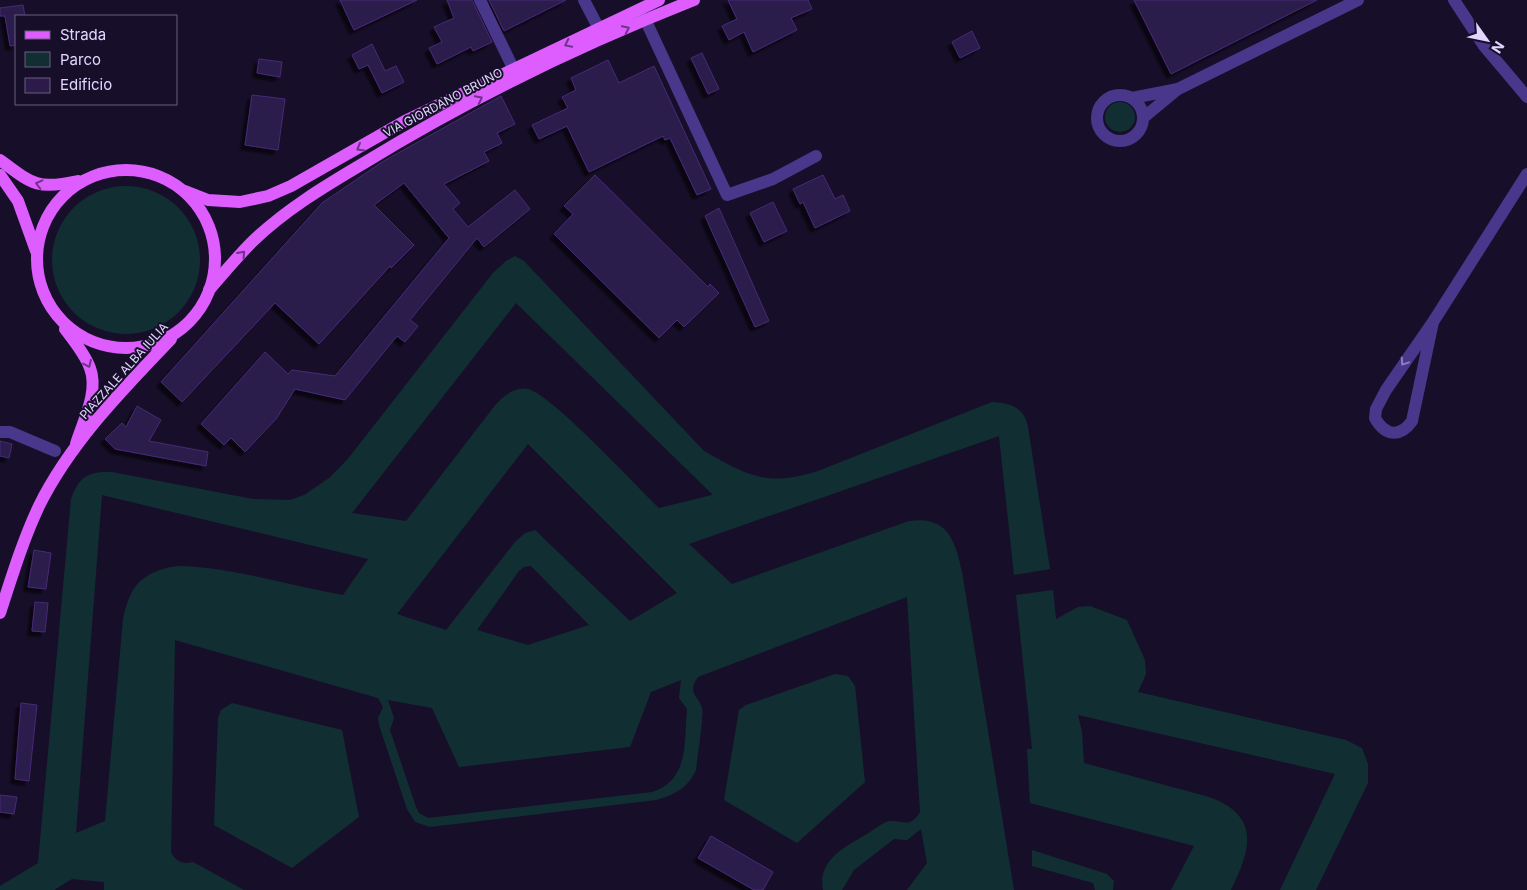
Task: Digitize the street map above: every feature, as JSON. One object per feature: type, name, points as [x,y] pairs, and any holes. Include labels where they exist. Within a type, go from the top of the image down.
[{"type":"main road","name":"VIA GIORDANO BRUNO","points":[[182,190],[208,200],[240,202],[268,196],[291,186],[405,122],[659,0]]},
{"type":"main road","name":"VIA GIORDANO BRUNO","points":[[209,290],[253,241],[331,181],[427,125],[645,19],[694,0]]},
{"type":"main road","points":[[0,160],[28,181],[52,187],[83,180]]},
{"type":"main road","name":"PIAZZALE ALBA IULIA","points":[[113,171],[136,171],[163,178],[182,190],[201,212],[212,239],[215,261],[209,290],[198,311],[113,401],[74,451],[92,394],[92,376],[84,356],[52,308],[40,282],[37,254],[40,235],[51,211],[68,192],[83,180],[113,171]]},
{"type":"main road","points":[[0,175],[18,201],[37,254]]},
{"type":"main road","name":"PIAZZALE ALBA IULIA","points":[[52,308],[61,320],[78,334],[98,344],[112,347],[126,348],[148,345],[162,340],[181,329]]},
{"type":"main road","points":[[0,613],[20,549],[40,504],[74,451]]},
{"type":"street","points":[[480,0],[514,70]]},
{"type":"street","points":[[584,0],[599,29]]},
{"type":"street","points":[[1143,118],[1178,89],[1358,0]]},
{"type":"street","points":[[1454,0],[1484,46],[1527,97]]},
{"type":"street","points":[[645,19],[727,195],[773,179],[816,156]]},
{"type":"street","points":[[1132,98],[1142,110],[1143,118],[1139,132],[1127,140],[1113,140],[1101,131],[1097,118],[1103,103],[1116,95],[1132,98],[1178,89]]},
{"type":"street","points":[[1433,322],[1412,421],[1403,431],[1392,433],[1386,431],[1381,428],[1375,418],[1380,400],[1433,322],[1527,174]]},
{"type":"street","points":[[0,432],[10,432],[55,452]]},
{"type":"green space","points":[[1120,102],[1131,106],[1135,117],[1131,128],[1120,132],[1109,128],[1105,117],[1109,106]]},
{"type":"green space","points":[[126,186],[154,192],[178,208],[194,232],[200,260],[194,288],[178,312],[154,328],[126,334],[98,328],[74,312],[58,288],[52,260],[58,232],[74,208],[98,192]]},
{"type":"green space","points":[[515,256],[524,261],[704,451],[746,473],[771,478],[785,478],[818,471],[992,402],[1010,405],[1020,411],[1028,427],[1050,569],[1014,575],[999,436],[689,544],[732,584],[909,521],[922,520],[932,522],[941,526],[947,532],[956,549],[962,572],[1014,890],[907,890],[927,863],[921,829],[907,840],[894,839],[854,870],[842,890],[823,890],[822,879],[825,869],[829,861],[836,854],[885,822],[910,822],[920,812],[907,597],[698,677],[693,687],[694,694],[702,708],[696,770],[685,786],[669,796],[656,800],[430,827],[415,822],[407,809],[379,725],[378,718],[383,707],[378,698],[175,640],[171,852],[180,862],[193,862],[244,890],[104,890],[104,882],[72,879],[54,890],[0,890],[0,886],[38,863],[71,499],[81,480],[91,474],[112,472],[253,499],[290,500],[304,495],[329,478],[347,460],[493,273],[506,261]],"holes":[[[516,303],[712,494],[659,508],[574,423],[539,395],[528,389],[518,389],[508,394],[496,404],[406,521],[352,513]],[[528,444],[677,593],[630,621],[535,530],[525,533],[515,542],[446,630],[397,614]],[[102,495],[368,559],[343,595],[201,567],[182,566],[168,568],[159,570],[141,580],[130,595],[123,619],[105,821],[76,833]],[[531,566],[589,625],[528,645],[477,630],[519,571],[524,567]],[[681,680],[679,698],[687,709],[685,746],[679,769],[664,786],[652,792],[428,818],[419,813],[416,807],[390,730],[394,718],[388,700],[432,708],[459,767],[630,747],[651,692]]]},
{"type":"green space","points":[[1053,590],[1056,619],[1078,607],[1090,606],[1127,620],[1145,660],[1146,674],[1138,692],[1346,740],[1362,748],[1368,764],[1368,783],[1316,890],[1280,890],[1335,774],[1078,715],[1082,732],[1084,763],[1209,797],[1226,805],[1237,814],[1244,824],[1247,835],[1247,848],[1231,890],[1171,890],[1194,846],[1030,803],[1027,749],[1032,749],[1016,595]]},
{"type":"green space","points":[[835,674],[848,676],[855,686],[865,782],[797,843],[724,800],[739,710],[746,705]]},
{"type":"green space","points":[[232,703],[342,730],[359,817],[292,868],[214,825],[218,718],[221,710]]},
{"type":"green space","points":[[1032,850],[1107,874],[1114,881],[1113,890],[1095,890],[1093,883],[1032,866]]},
{"type":"building","points":[[340,0],[417,0],[354,30]]},
{"type":"building","points":[[447,0],[472,0],[492,42],[473,51],[471,47],[437,64],[429,48],[442,42],[434,27],[454,18]]},
{"type":"building","points":[[489,0],[566,0],[504,31]]},
{"type":"building","points":[[728,0],[808,0],[812,9],[791,18],[797,30],[753,52],[744,32],[729,40],[722,26],[737,19]]},
{"type":"building","points":[[1134,0],[1317,0],[1171,74]]},
{"type":"building","points":[[23,5],[25,15],[15,15],[15,45],[10,46],[5,16],[0,16],[0,8]]},
{"type":"building","points":[[972,31],[980,48],[960,58],[952,42]]},
{"type":"building","points":[[372,44],[385,71],[396,66],[404,82],[382,93],[368,65],[359,69],[352,55]]},
{"type":"building","points":[[702,53],[719,89],[708,94],[691,58]]},
{"type":"building","points":[[259,59],[282,62],[280,77],[257,73]]},
{"type":"building","points":[[608,60],[619,83],[654,66],[711,189],[697,195],[670,138],[665,140],[663,136],[589,172],[567,126],[539,139],[532,125],[568,108],[562,97],[576,90],[571,78]]},
{"type":"building","points":[[252,95],[285,99],[278,150],[245,145]]},
{"type":"building","points":[[501,96],[515,124],[497,133],[502,143],[484,152],[489,161],[444,184],[460,203],[453,209],[468,227],[515,190],[530,209],[484,247],[477,238],[410,320],[418,326],[405,342],[397,336],[345,400],[295,389],[276,419],[245,452],[231,438],[224,445],[201,424],[265,352],[288,374],[292,370],[335,376],[449,238],[404,183],[374,205],[414,245],[391,268],[390,266],[319,344],[275,303],[182,402],[161,382],[322,203],[382,162]]},
{"type":"building","points":[[595,175],[708,287],[710,284],[719,293],[684,327],[677,320],[659,338],[554,234],[573,214],[564,206]]},
{"type":"building","points":[[823,175],[835,199],[843,195],[850,211],[815,228],[803,202],[800,204],[793,189]]},
{"type":"building","points":[[773,202],[787,231],[764,242],[750,213]]},
{"type":"building","points":[[719,208],[769,321],[755,327],[705,216]]},
{"type":"building","points":[[137,406],[161,420],[149,441],[208,452],[206,466],[115,449],[105,439],[122,423],[126,427]]},
{"type":"building","points":[[0,441],[12,444],[9,458],[0,456]]},
{"type":"building","points":[[34,550],[51,553],[46,589],[28,587]]},
{"type":"building","points":[[35,602],[48,603],[45,632],[32,631]]},
{"type":"building","points":[[21,703],[37,705],[29,781],[15,779]]},
{"type":"building","points":[[0,795],[17,797],[14,814],[0,812]]},
{"type":"building","points":[[711,836],[773,872],[763,890],[754,890],[698,858]]}]
